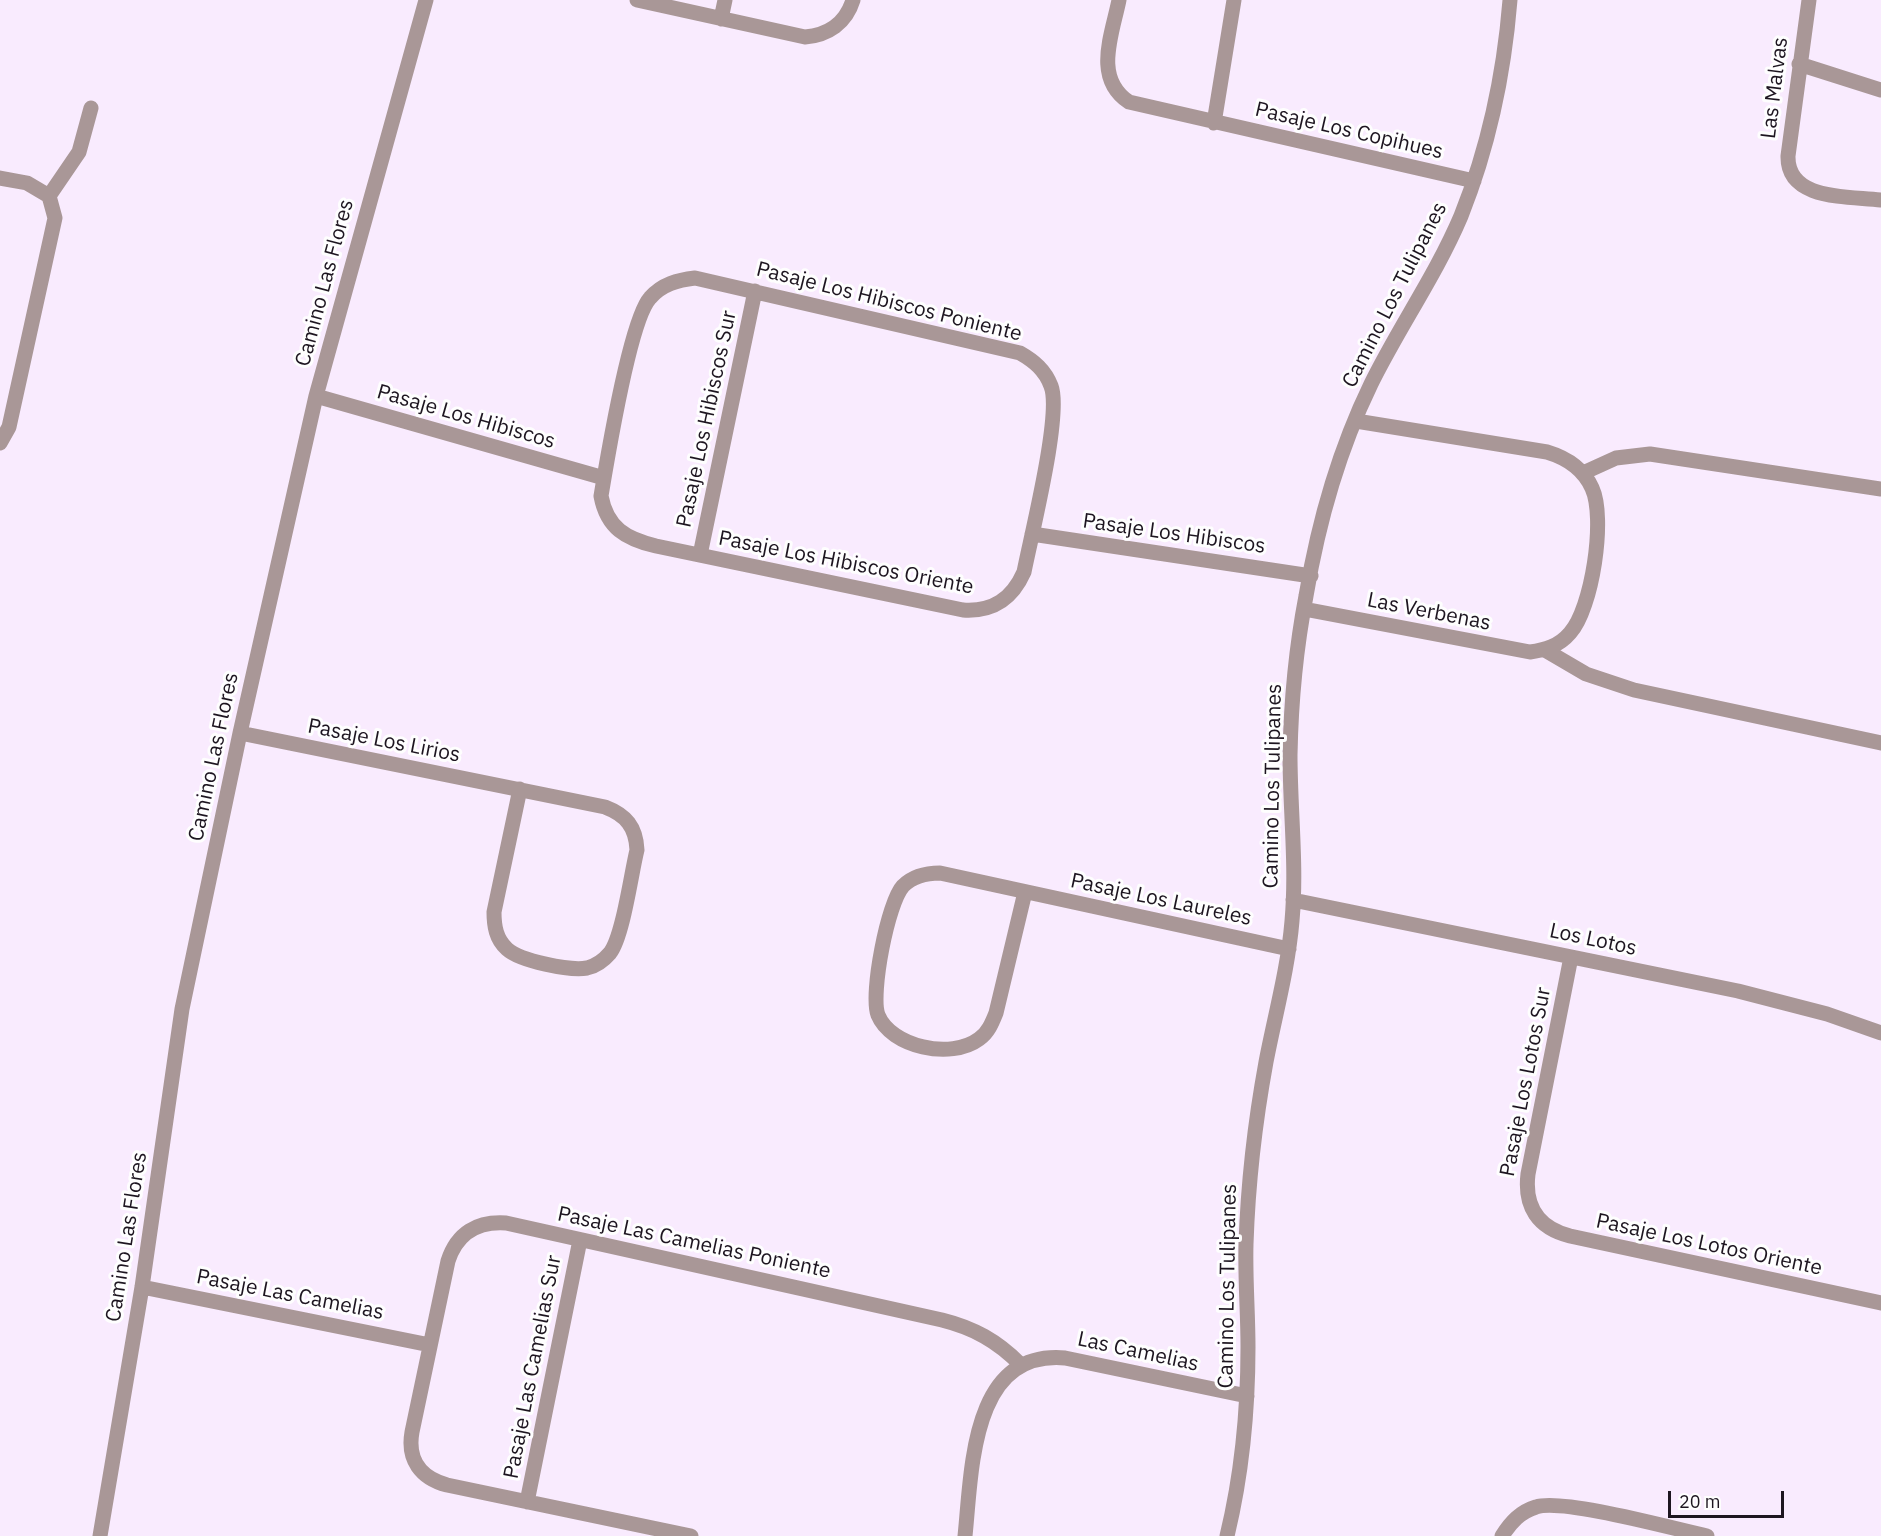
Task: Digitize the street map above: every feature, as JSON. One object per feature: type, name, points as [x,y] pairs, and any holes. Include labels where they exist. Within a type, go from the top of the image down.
[{"type":"street","name":"Camino Las Flores","points":[[100,1536],[142,1287],[183,1009],[240,733],[316,396],[426,0]]},
{"type":"street","points":[[637,0],[794,36],[817,36],[828,32],[850,10],[853,0]]},
{"type":"street","points":[[721,19],[725,0]]},
{"type":"street","name":"Pasaje Los Copihues","points":[[1119,0],[1107,67],[1114,89],[1129,102],[1474,181]]},
{"type":"street","points":[[1214,123],[1234,0]]},
{"type":"street","name":"Camino Los Tulipanes","points":[[1227,1536],[1240,1470],[1247,1396],[1246,1246],[1250,1180],[1263,1081],[1289,949],[1293,900],[1291,728],[1297,652],[1304,609],[1328,501],[1356,421],[1398,333],[1440,261],[1474,181],[1490,130],[1500,81],[1510,0]]},
{"type":"street","name":"Las Malvas","points":[[1809,0],[1787,164],[1794,180],[1809,190],[1881,200]]},
{"type":"street","points":[[1799,64],[1881,90]]},
{"type":"street","points":[[49,196],[79,152],[91,108]]},
{"type":"street","points":[[0,178],[27,183],[49,196],[55,218],[9,427],[0,443]]},
{"type":"street","name":"Pasaje Los Hibiscos Poniente","points":[[604,478],[635,328],[649,298],[662,287],[678,280],[695,278],[1020,353],[1034,361],[1045,373],[1055,402],[1032,534]]},
{"type":"street","name":"Pasaje Los Hibiscos Sur","points":[[700,555],[755,291]]},
{"type":"street","name":"Pasaje Los Hibiscos","points":[[316,396],[604,478]]},
{"type":"street","points":[[1356,421],[1547,452],[1561,456],[1584,473],[1593,489],[1597,506],[1592,571],[1579,621],[1559,643],[1545,650]]},
{"type":"street","points":[[1584,473],[1616,458],[1650,454],[1881,489]]},
{"type":"street","name":"Pasaje Los Hibiscos Oriente","points":[[604,478],[601,496],[604,511],[611,523],[629,538],[700,555],[976,611],[990,608],[1012,593],[1023,572],[1032,534]]},
{"type":"street","name":"Pasaje Los Hibiscos","points":[[1032,534],[1311,576]]},
{"type":"street","name":"Las Verbenas","points":[[1304,609],[1515,650],[1530,652],[1545,650]]},
{"type":"street","points":[[1545,650],[1586,674],[1634,690],[1881,743]]},
{"type":"street","name":"Pasaje Los Lirios","points":[[240,733],[520,789],[605,807],[619,813],[630,823],[636,837],[637,850],[616,940],[602,961],[590,968],[576,969],[514,955],[499,939],[494,926],[494,912],[520,789]]},
{"type":"street","name":"Pasaje Los Laureles","points":[[1025,892],[996,1013],[990,1028],[980,1039],[957,1049],[941,1049],[913,1043],[884,1025],[874,1001],[874,985],[895,897],[902,887],[919,876],[940,873],[1289,949]]},
{"type":"street","name":"Los Lotos","points":[[1293,900],[1782,1001],[1881,1033]]},
{"type":"street","name":"Pasaje Los Lotos Sur","points":[[1534,1215],[1526,1188],[1528,1174],[1571,957]]},
{"type":"street","name":"Pasaje Los Lotos Oriente","points":[[1534,1215],[1544,1225],[1563,1234],[1881,1303]]},
{"type":"street","name":"Pasaje Las Camelias Poniente","points":[[691,1536],[435,1482],[416,1465],[410,1443],[430,1345],[453,1247],[471,1229],[482,1224],[500,1223],[962,1325],[1002,1346],[1020,1364]]},
{"type":"street","name":"Pasaje Las Camelias Sur","points":[[527,1502],[580,1240]]},
{"type":"street","name":"Pasaje Las Camelias","points":[[142,1287],[430,1345]]},
{"type":"street","name":"Las Camelias","points":[[1020,1364],[1035,1358],[1065,1358],[1247,1396]]},
{"type":"street","points":[[965,1536],[974,1458],[989,1400],[1002,1379],[1020,1364]]},
{"type":"street","points":[[1502,1536],[1511,1522],[1524,1512],[1538,1506],[1552,1504],[1707,1536]]}]
